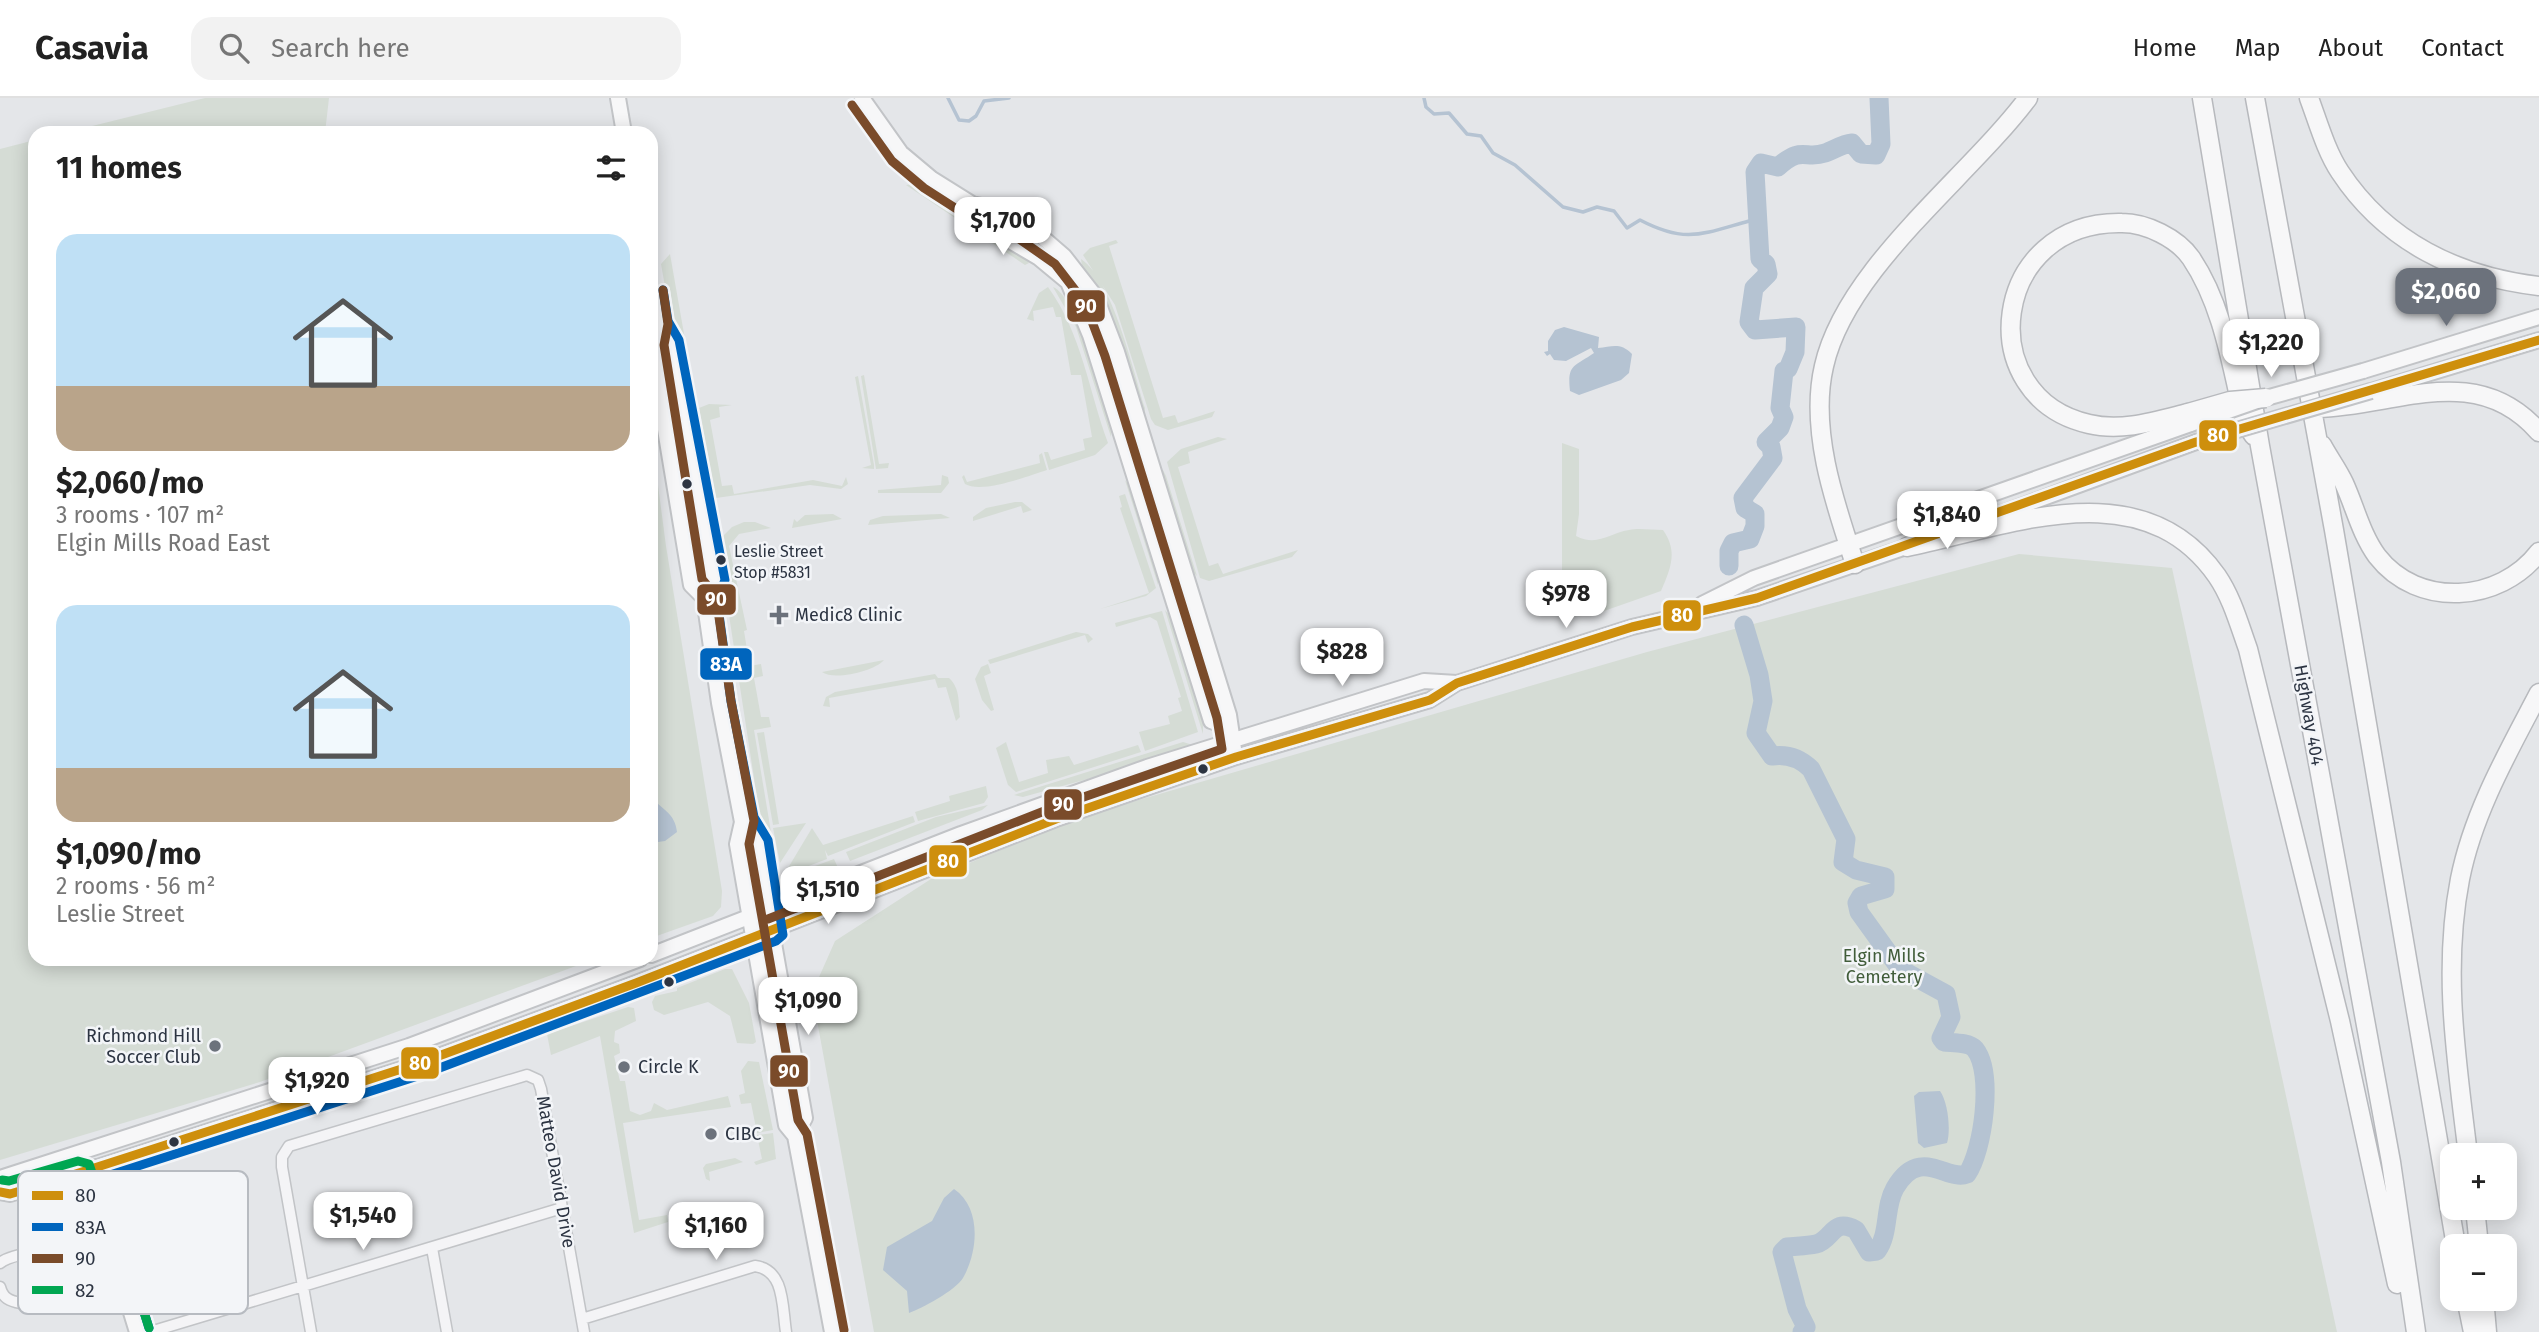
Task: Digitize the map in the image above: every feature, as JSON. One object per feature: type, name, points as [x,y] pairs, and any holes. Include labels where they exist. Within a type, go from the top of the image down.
[{"type":"highway","points":[[1855,564],[1828,471],[1821,428],[1823,368],[1832,337],[1846,309],[1869,276],[2028,98]]},
{"type":"highway","name":"Highway 404","points":[[2202,98],[2260,446],[2391,1162],[2416,1332]]},
{"type":"highway","points":[[2255,98],[2454,1234]]},
{"type":"highway","points":[[2309,98],[2340,172],[2371,211],[2410,244],[2454,267],[2502,282],[2539,286]]},
{"type":"highway","points":[[2260,446],[2245,423],[2220,322],[2205,281],[2189,255],[2176,243],[2133,223],[2101,222],[2075,229],[2045,248],[2024,272],[2012,307],[2010,325],[2019,366],[2040,398],[2056,410],[2091,425],[2121,428],[2190,419],[2230,401],[2266,398]]},
{"type":"highway","points":[[2311,408],[2343,407],[2370,396],[2460,391],[2487,395],[2525,415],[2539,432]]},
{"type":"highway","points":[[2315,433],[2343,481],[2363,532],[2378,557],[2407,582],[2438,592],[2472,594],[2503,583],[2529,565],[2539,552]]},
{"type":"highway","points":[[1907,547],[2049,515],[2094,511],[2123,514],[2152,523],[2192,548],[2218,578],[2233,607],[2248,649],[2340,1021],[2407,1332]]},
{"type":"highway","points":[[2467,1143],[2456,1055],[2450,968],[2459,889],[2484,804],[2539,693]]},
{"type":"highway","points":[[2469,1311],[2473,1332]]},
{"type":"highway","points":[[2485,1311],[2487,1332]]},
{"type":"main road","points":[[862,98],[901,153],[932,179],[972,204],[1000,210],[1042,237],[1074,267],[1096,297],[1116,352],[1213,662],[1229,715],[1236,757]]},
{"type":"main road","points":[[617,99],[623,126]]},
{"type":"main road","points":[[972,204],[983,225],[1039,258],[1068,282],[1090,335],[1211,721],[1231,734]]},
{"type":"main road","points":[[2266,398],[2539,317]]},
{"type":"main road","points":[[658,328],[667,342],[713,582],[704,598]]},
{"type":"main road","points":[[2370,396],[2539,340]]},
{"type":"main road","points":[[658,382],[691,585],[704,598],[719,704],[743,822],[757,842],[769,908],[805,1118],[795,1136]]},
{"type":"main road","points":[[85,1171],[417,1064],[1056,819],[1236,757],[1430,700],[1457,683],[1685,612],[1757,598],[2196,443],[2311,408]]},
{"type":"main road","points":[[1685,612],[1754,578],[2190,419]]},
{"type":"main road","points":[[658,952],[972,830],[1231,734],[1424,681],[1457,683]]},
{"type":"main road","points":[[743,822],[737,844],[752,937],[786,1125],[795,1136],[832,1332]]},
{"type":"main road","points":[[21,1171],[409,1046],[621,966]]},
{"type":"main road","points":[[73,1154],[79,1171]]},
{"type":"main road","points":[[96,1167],[97,1171]]},
{"type":"main road","points":[[0,1178],[18,1172]]},
{"type":"main road","points":[[0,1192],[10,1194],[18,1192]]},
{"type":"main road","points":[[131,1314],[137,1332]]},
{"type":"street","name":"Matteo David Drive","points":[[303,1285],[282,1167],[282,1157],[289,1146],[527,1075],[540,1084],[584,1332]]},
{"type":"street","points":[[248,1302],[562,1208]]},
{"type":"street","points":[[432,1248],[447,1332]]},
{"type":"street","points":[[0,1264],[3,1260],[18,1255]]},
{"type":"street","points":[[582,1319],[755,1266],[768,1268],[777,1277],[786,1332]]},
{"type":"street","points":[[303,1285],[311,1332]]},
{"type":"street","points":[[0,1287],[2,1295],[18,1302]]},
{"type":"street","points":[[150,1332],[209,1314]]},
{"type":"green space","points":[[205,98],[329,98],[326,126],[92,126]]},
{"type":"green space","points":[[28,142],[28,966],[576,966],[260,1082],[0,1160],[0,149]]},
{"type":"green space","points":[[915,184],[1029,263],[1025,265],[906,185]]},
{"type":"green space","points":[[1116,240],[1118,243],[1109,246],[1163,418],[1175,415],[1178,423],[1215,411],[1212,417],[1168,430],[1155,425],[1151,419],[1115,305],[1083,255],[1090,248]]},
{"type":"green space","points":[[670,254],[693,390],[684,384],[681,377],[661,264]]},
{"type":"green space","points":[[1081,259],[1103,286],[1112,306],[1145,408],[1144,417],[1108,308],[1082,266]]},
{"type":"green space","points":[[1048,287],[1060,305],[1077,344],[1108,443],[1095,455],[1049,470],[1044,452],[1048,452],[1051,460],[1085,450],[1083,439],[1092,437],[1081,375],[1071,375],[1061,317],[1056,317],[1053,307],[1033,311],[1034,321],[1027,319],[1039,293]]},
{"type":"green space","points":[[1053,287],[1072,310],[1092,356],[1106,404],[1111,437],[1076,327]]},
{"type":"green space","points":[[864,375],[879,464],[889,463],[888,468],[876,469],[861,376]]},
{"type":"green space","points":[[858,376],[874,469],[862,468],[871,465],[855,377]]},
{"type":"green space","points":[[709,404],[732,405],[719,407],[720,417],[710,420],[722,486],[732,485],[734,494],[813,480],[842,486],[846,477],[848,484],[841,489],[810,485],[716,498],[699,408]]},
{"type":"green space","points":[[697,411],[711,492],[706,487],[702,489],[689,424]]},
{"type":"green space","points":[[1218,437],[1227,439],[1188,452],[1190,463],[1178,467],[1209,566],[1218,563],[1223,574],[1298,550],[1292,557],[1209,581],[1200,578],[1167,462],[1181,449]]},
{"type":"green space","points":[[1562,443],[1579,449],[1579,514],[1576,536],[1597,540],[1633,529],[1663,530],[1672,552],[1668,575],[1661,591],[1604,611],[1589,580],[1562,585]]},
{"type":"green space","points":[[1042,453],[1047,470],[1017,480],[993,486],[973,487],[965,484],[962,477],[964,475],[967,482],[1040,463],[1039,455]]},
{"type":"green space","points":[[1163,470],[1197,576],[1192,571],[1164,485]]},
{"type":"green space","points":[[942,475],[948,477],[949,483],[941,493],[878,493],[878,490],[941,485]]},
{"type":"green space","points":[[1125,480],[1130,487],[1158,573],[1158,585]]},
{"type":"green space","points":[[658,485],[722,891],[721,907],[713,916],[658,936]]},
{"type":"green space","points":[[1125,494],[1156,588],[1146,596],[1100,609],[1149,593],[1120,508],[1119,496]]},
{"type":"green space","points":[[1022,502],[1032,510],[1023,513],[1021,506],[973,521],[973,517],[986,508]]},
{"type":"green space","points":[[833,514],[842,519],[792,528],[794,519],[797,522],[805,515]]},
{"type":"green space","points":[[941,514],[950,518],[868,525],[870,520],[883,516]]},
{"type":"green space","points":[[744,522],[755,522],[771,528],[739,534],[729,546],[747,630],[744,631],[749,662],[743,663],[744,667],[761,664],[763,676],[754,678],[761,717],[769,717],[771,727],[754,730],[777,868],[773,874],[767,863],[723,576],[728,575],[721,538],[732,527]]},
{"type":"green space","name":"Elgin Mills Cemetery","points":[[2019,554],[2172,568],[2337,1332],[874,1332],[812,993],[835,941],[931,879],[1077,818],[1647,652]]},
{"type":"green space","points":[[1165,610],[1172,618],[1203,717],[1203,734]]},
{"type":"green space","points":[[1162,611],[1198,732],[1145,751],[1139,732],[1170,724],[1168,716],[1182,711],[1178,698],[1181,697],[1157,621],[1150,617],[1116,627],[1115,623]]},
{"type":"green space","points":[[1076,632],[1088,634],[1093,639],[1088,643],[1085,635],[990,664],[988,660]]},
{"type":"green space","points":[[884,660],[872,668],[854,674],[828,675],[822,672]]},
{"type":"green space","points":[[988,664],[991,673],[984,676],[994,710],[991,711],[982,700],[975,679],[981,667]]},
{"type":"green space","points":[[935,674],[938,678],[949,678],[956,687],[960,717],[956,721],[946,687],[938,688],[935,679],[829,698],[830,707],[823,706],[826,697],[835,692]]},
{"type":"green space","points":[[764,732],[779,824],[773,825],[757,733]]},
{"type":"green space","points":[[1006,742],[1019,782],[1048,773],[1046,760],[1069,756],[1074,765],[1138,745],[1141,752],[1016,792],[1008,785],[996,748]]},
{"type":"green space","points":[[1183,742],[1196,746],[1023,797],[1014,795]]},
{"type":"green space","points":[[986,786],[988,797],[984,803],[918,821],[915,812],[950,801],[949,796]]},
{"type":"green space","points":[[988,805],[982,810],[850,861],[846,852],[936,817]]},
{"type":"green space","points":[[913,816],[915,822],[828,856],[825,850],[827,859],[793,872],[788,868],[812,828],[823,845]]},
{"type":"green space","points":[[806,823],[780,863],[773,828]]},
{"type":"green space","points":[[834,859],[838,868],[803,882],[789,883],[791,875]]},
{"type":"green space","points":[[725,969],[732,969],[749,1003],[756,1042],[753,1044],[737,1043],[730,1016],[708,1002],[664,1015],[654,1010],[652,1002],[655,996],[677,991],[677,988]]},
{"type":"green space","points":[[628,1007],[634,1008],[636,1021],[615,1031],[614,1042],[619,1044],[620,1053],[614,1056],[620,1081],[625,1081],[630,1111],[640,1115],[651,1111],[654,1103],[667,1110],[728,1096],[731,1107],[623,1123],[639,1220],[667,1215],[668,1222],[634,1233],[600,1036],[551,1055],[547,1034]]},
{"type":"green space","points":[[748,1061],[759,1062],[773,1130],[757,1133],[751,1103],[741,1104],[739,1095],[745,1093],[741,1071]]},
{"type":"green space","points":[[773,1133],[776,1159],[756,1165],[754,1162],[762,1159],[757,1135]]},
{"type":"green space","points":[[735,1158],[743,1162],[709,1172],[710,1181],[706,1179],[703,1168],[706,1164]]},
{"type":"water","points":[[1564,327],[1599,337],[1598,348],[1616,346],[1628,350],[1632,354],[1629,373],[1621,380],[1579,395],[1570,391],[1573,367],[1594,353],[1591,348],[1566,361],[1554,360],[1550,354],[1547,356],[1544,352],[1548,351],[1548,341],[1555,330]]},
{"type":"water","points":[[1748,624],[1752,629],[1759,675],[1746,648],[1743,625]]},
{"type":"water","points":[[658,804],[676,825],[677,832],[665,841],[658,842]]},
{"type":"water","points":[[1940,1091],[1948,1116],[1947,1143],[1924,1148],[1918,1143],[1914,1096],[1919,1092]]},
{"type":"water","points":[[954,1189],[963,1197],[973,1219],[975,1231],[972,1256],[959,1283],[930,1303],[909,1313],[907,1291],[883,1270],[887,1247],[932,1221],[944,1198]]},
{"type":"waterway","points":[[948,98],[959,120],[969,121],[976,116],[984,101],[1009,98]]},
{"type":"waterway","points":[[1424,98],[1426,107],[1434,114],[1449,113],[1467,134],[1481,136],[1493,153],[1515,165],[1563,207],[1583,212],[1597,207],[1614,211],[1627,228],[1640,220],[1682,234],[1706,233],[1749,221],[1757,223]]},
{"type":"waterway","points":[[1729,566],[1729,551],[1733,543],[1750,539],[1755,526],[1755,514],[1745,508],[1743,498],[1773,458],[1771,447],[1766,442],[1780,428],[1784,417],[1780,408],[1784,371],[1788,369],[1795,352],[1796,327],[1755,330],[1749,322],[1754,288],[1768,274],[1766,264],[1760,259],[1755,172],[1761,163],[1778,167],[1798,155],[1818,155],[1852,143],[1861,154],[1876,155],[1881,144],[1879,98]]},
{"type":"waterway","points":[[1744,625],[1759,675],[1763,701],[1756,733],[1772,756],[1792,757],[1811,769],[1846,839],[1843,862],[1856,870],[1885,877],[1885,889],[1861,896],[1857,903],[1859,912],[1900,969],[1946,994],[1951,1017],[1941,1038],[1944,1042],[1965,1044],[1975,1049],[1984,1075],[1982,1131],[1967,1174],[1951,1174],[1923,1167],[1904,1175],[1889,1203],[1884,1236],[1877,1251],[1869,1252],[1856,1230],[1842,1226],[1822,1242],[1787,1247],[1782,1252],[1797,1309],[1806,1327],[1802,1332]]},
{"type":"transit line","name":"90","points":[[768,919],[1052,808],[1222,749],[1217,718],[1105,356],[1085,303],[1055,264],[995,222],[966,215],[924,188],[892,161],[852,105]]},
{"type":"transit line","name":"83A","points":[[122,1171],[421,1075],[776,941],[783,935],[768,840],[754,817],[731,701],[717,600],[725,580],[679,340],[668,321],[663,290]]},
{"type":"transit line","name":"90","points":[[663,290],[668,324],[664,345],[702,579],[716,596],[731,701],[754,821],[749,844],[798,1120],[807,1134],[844,1330]]},
{"type":"transit line","name":"80","points":[[85,1171],[417,1064],[636,983],[1056,819],[1236,757],[1430,700],[1457,683],[1632,627],[1757,598],[2196,442],[2539,340]]},
{"type":"transit line","name":"82","points":[[44,1171],[78,1161],[89,1164],[91,1171]]},
{"type":"transit line","name":"82","points":[[2,1180],[18,1178]]},
{"type":"transit line","name":"80","points":[[0,1192],[10,1194],[18,1192]]},
{"type":"transit line","name":"83A","points":[[145,1314],[149,1328]]},
{"type":"transit line","name":"82","points":[[145,1314],[149,1328]]},
{"type":"place","name":"Leslie Street Stop #5831","points":[[721,560]]},
{"type":"place","name":"Medic8 Clinic","points":[[779,615]]},
{"type":"place","name":"Richmond Hill Soccer Club","points":[[215,1046]]},
{"type":"place","name":"Circle K","points":[[624,1067]]},
{"type":"place","name":"CIBC","points":[[711,1134]]}]
